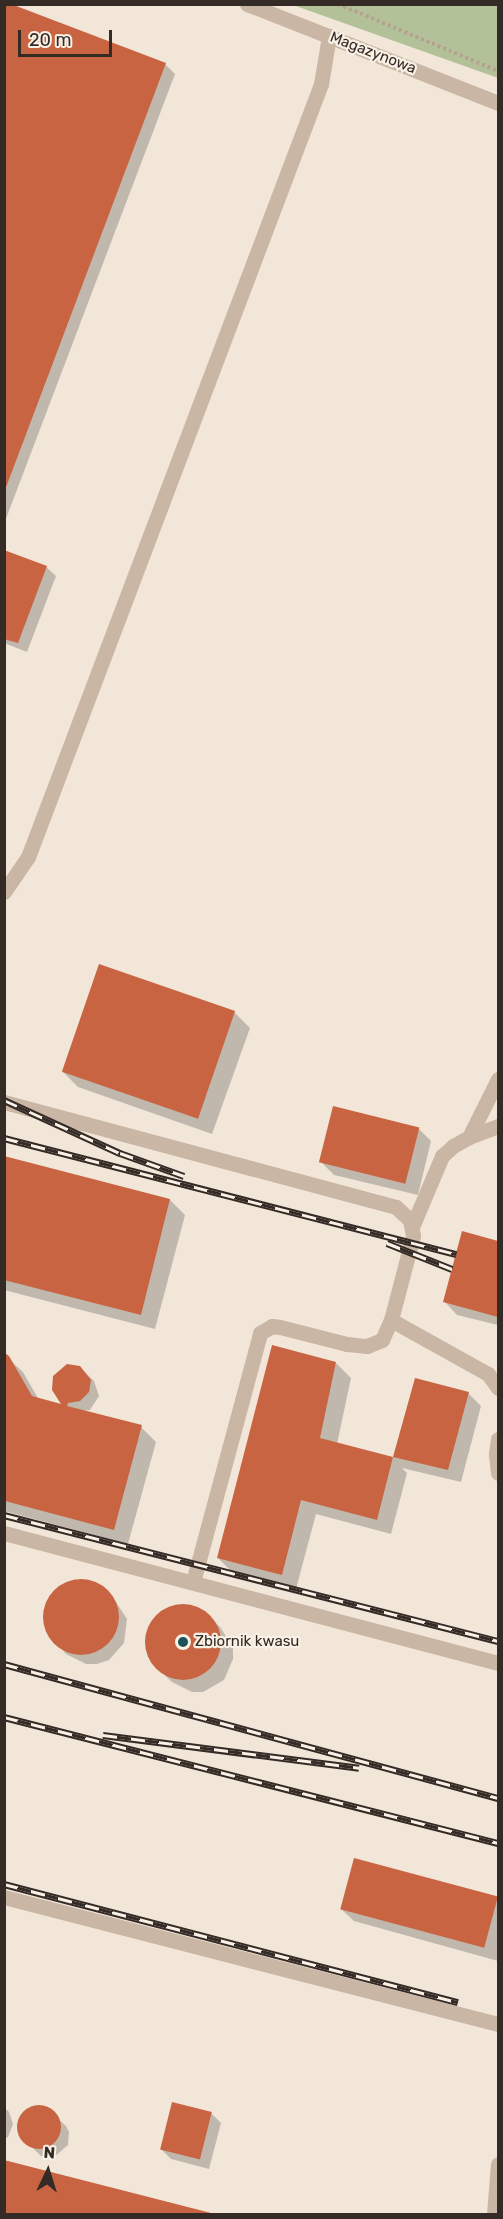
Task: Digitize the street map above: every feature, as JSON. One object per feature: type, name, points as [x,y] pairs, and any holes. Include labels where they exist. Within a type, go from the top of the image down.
[{"type":"lane","name":"Magazynowa","points":[[247,4],[491,98],[498,103]]},
{"type":"lane","points":[[4,892],[28,858],[321,84],[329,36]]},
{"type":"lane","points":[[469,1137],[498,1079]]},
{"type":"lane","points":[[4,1092],[31,1109]]},
{"type":"lane","points":[[4,1102],[388,1203],[405,1213],[412,1227]]},
{"type":"lane","points":[[193,1582],[260,1333],[272,1326],[347,1344],[367,1346],[382,1340],[392,1320],[412,1243],[412,1227],[442,1156],[453,1146],[469,1137],[498,1126]]},
{"type":"lane","points":[[392,1320],[488,1374],[498,1388]]},
{"type":"lane","points":[[498,1448],[498,1473]]},
{"type":"lane","points":[[4,1533],[498,1663]]},
{"type":"lane","points":[[4,1898],[498,2024]]},
{"type":"lane","points":[[494,2214],[498,2164]]},
{"type":"path","points":[[338,4],[498,71]]},
{"type":"green space","points":[[293,5],[498,5],[498,78]]},
{"type":"building","points":[[4,4],[11,4],[166,63],[5,490]]},
{"type":"building","points":[[4,550],[47,566],[18,643],[4,639]]},
{"type":"building","points":[[99,964],[235,1011],[198,1119],[62,1072]]},
{"type":"building","points":[[333,1106],[419,1128],[405,1184],[319,1162]]},
{"type":"building","points":[[4,1156],[170,1199],[141,1315],[4,1280]]},
{"type":"building","points":[[462,1231],[498,1241],[498,1317],[443,1302]]},
{"type":"building","points":[[272,1345],[336,1362],[320,1438],[393,1457],[377,1520],[301,1500],[282,1575],[217,1558]]},
{"type":"building","points":[[5,1353],[32,1396],[61,1404],[52,1390],[53,1376],[67,1364],[80,1366],[91,1380],[89,1392],[80,1401],[68,1403],[67,1406],[142,1425],[114,1530],[5,1501]]},
{"type":"building","points":[[415,1378],[469,1392],[448,1470],[393,1457]]},
{"type":"building","points":[[81,1579],[95,1582],[108,1590],[116,1603],[119,1617],[116,1631],[108,1644],[95,1652],[81,1655],[67,1652],[54,1644],[46,1631],[43,1617],[46,1603],[54,1590],[67,1582]]},
{"type":"building","name":"Zbiornik kwasu","points":[[183,1604],[197,1607],[210,1615],[218,1628],[221,1642],[218,1656],[210,1669],[197,1677],[183,1680],[169,1677],[156,1669],[148,1656],[145,1642],[148,1628],[156,1615],[169,1607]]},
{"type":"building","points":[[354,1858],[498,1897],[484,1948],[340,1909]]},
{"type":"building","points":[[172,2102],[212,2112],[200,2159],[160,2150]]},
{"type":"building","points":[[39,2105],[54,2112],[61,2127],[54,2142],[39,2149],[24,2142],[17,2127],[24,2112]]},
{"type":"building","points":[[4,2160],[215,2214],[4,2214]]},
{"type":"railway","points":[[4,1100],[120,1153],[184,1176]]},
{"type":"railway","points":[[4,1138],[456,1254]]},
{"type":"railway","points":[[387,1243],[452,1269]]},
{"type":"railway","points":[[4,1515],[498,1641]]},
{"type":"railway","points":[[4,1664],[498,1798]]},
{"type":"railway","points":[[4,1717],[498,1843]]},
{"type":"railway","points":[[103,1735],[359,1768]]},
{"type":"railway","points":[[4,1884],[458,2002]]},
{"type":"place","name":"Zbiornik kwasu","points":[[183,1642]]}]
